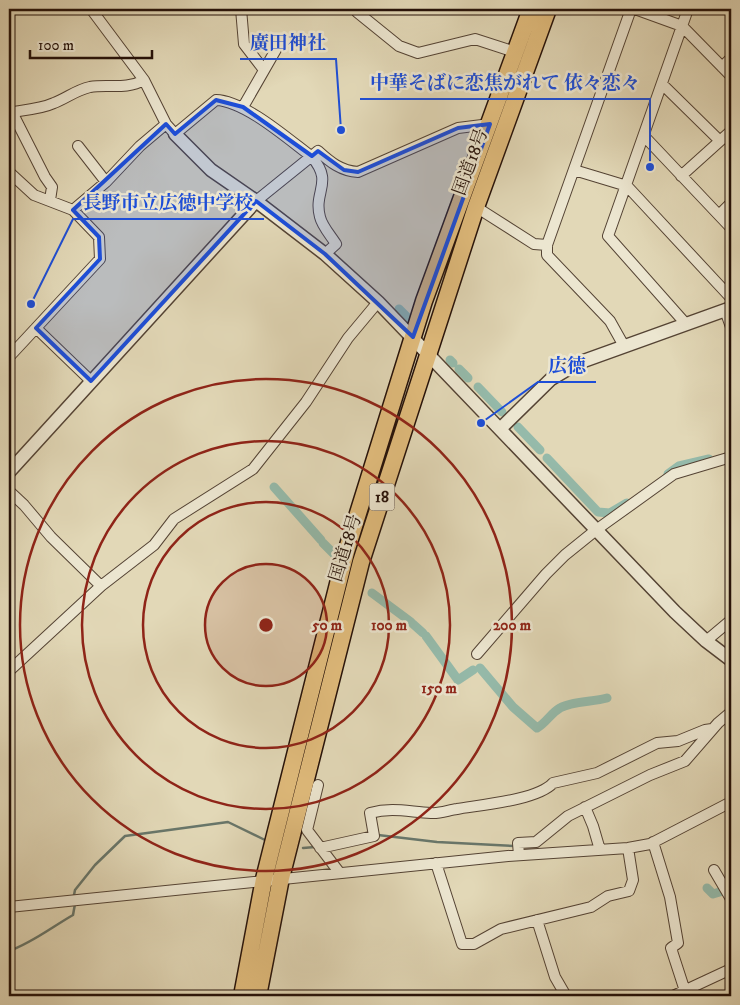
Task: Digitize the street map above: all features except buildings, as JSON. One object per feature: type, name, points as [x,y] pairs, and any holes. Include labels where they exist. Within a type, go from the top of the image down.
[{"type":"highway","name":"国道18号","points":[[242,996],[264,880],[346,552],[424,300],[531,9]]},
{"type":"highway","name":"国道18号","points":[[258,996],[281,878],[361,562],[476,207],[548,9]]},
{"type":"street","points":[[91,9],[144,80],[166,124],[175,134],[211,170],[256,201],[325,254],[378,302],[706,642],[731,660]]},
{"type":"street","points":[[241,9],[244,44],[264,70]]},
{"type":"street","points":[[356,9],[357,12],[399,46],[418,53],[475,39],[515,52]]},
{"type":"street","points":[[624,346],[610,321],[547,255],[547,245],[631,9]]},
{"type":"street","points":[[635,9],[682,26],[731,76]]},
{"type":"street","points":[[686,324],[608,236],[688,9]]},
{"type":"street","points":[[243,107],[282,39]]},
{"type":"street","points":[[722,67],[731,58]]},
{"type":"street","points":[[50,200],[52,188],[10,110],[54,104],[74,92],[92,87],[112,88],[144,80]]},
{"type":"street","points":[[662,84],[720,141]]},
{"type":"street","points":[[175,134],[216,100],[243,107],[312,157],[319,165],[324,179],[318,206],[320,219],[336,244],[325,254]]},
{"type":"street","points":[[73,210],[106,182],[140,146],[166,124]]},
{"type":"street","points":[[9,472],[256,201],[318,151],[329,161],[344,170],[358,172],[458,128],[490,124]]},
{"type":"street","points":[[681,176],[731,131]]},
{"type":"street","points":[[644,136],[731,228]]},
{"type":"street","points":[[78,146],[106,182]]},
{"type":"street","points":[[574,170],[627,186],[731,298]]},
{"type":"street","points":[[9,172],[34,195],[73,210],[100,237],[100,260],[9,357]]},
{"type":"street","points":[[719,215],[731,203]]},
{"type":"street","points":[[476,207],[534,244],[547,245]]},
{"type":"street","points":[[9,671],[101,586],[154,544],[174,518],[253,469],[306,402],[348,338],[378,302]]},
{"type":"street","points":[[500,429],[551,379],[578,363],[728,309],[731,327]]},
{"type":"street","points":[[36,328],[91,381]]},
{"type":"street","points":[[477,654],[546,574],[565,555],[596,530],[674,474],[731,457]]},
{"type":"street","points":[[9,491],[101,586]]},
{"type":"street","points":[[706,642],[731,620]]},
{"type":"street","points":[[520,855],[518,843],[536,842],[568,816],[685,760],[712,729],[731,712]]},
{"type":"street","points":[[320,848],[374,836],[370,813],[384,809],[410,809],[433,814],[488,805],[525,796],[550,787],[553,783],[597,772],[657,743],[678,741],[712,729]]},
{"type":"street","points":[[318,785],[307,830],[339,872]]},
{"type":"street","points":[[9,907],[339,872],[520,855],[628,848],[653,842],[731,804]]},
{"type":"street","points":[[585,807],[600,850]]},
{"type":"street","points":[[653,842],[670,897],[678,943],[671,948],[686,990]]},
{"type":"street","points":[[436,863],[462,944],[474,944],[501,929],[591,907],[608,896],[629,892],[633,880],[628,848]]},
{"type":"street","points":[[714,870],[731,899]]},
{"type":"street","points":[[538,920],[555,977],[566,996]]},
{"type":"street","points":[[672,996],[731,969]]},
{"type":"highlighted area","points":[[216,100],[221,100],[243,107],[312,156],[318,151],[344,170],[358,172],[458,128],[490,124],[413,337],[325,254],[256,201],[91,381],[36,328],[100,259],[99,237],[73,210],[166,124],[175,134]]},
{"type":"waterway","points":[[399,309],[408,318]]},
{"type":"waterway","points":[[450,360],[453,363]]},
{"type":"waterway","points":[[459,369],[468,378]]},
{"type":"waterway","points":[[478,387],[502,412]]},
{"type":"waterway","points":[[518,427],[540,450]]},
{"type":"waterway","points":[[547,458],[598,512],[610,513],[627,503]]},
{"type":"waterway","points":[[668,474],[679,466],[709,459]]},
{"type":"waterway","points":[[274,487],[321,540]]},
{"type":"waterway","points":[[323,543],[336,556]]},
{"type":"waterway","points":[[372,593],[411,622]]},
{"type":"waterway","points":[[413,624],[423,633]]},
{"type":"waterway","points":[[426,636],[458,680],[473,670]]},
{"type":"waterway","points":[[480,668],[513,707],[537,728],[557,710],[565,706],[607,698]]},
{"type":"waterway","points":[[74,895],[75,890],[95,865],[125,836],[228,822],[265,840]]},
{"type":"waterway","points":[[378,835],[437,842],[515,846]]},
{"type":"waterway","points":[[303,848],[315,847]]},
{"type":"waterway","points":[[707,888],[713,894],[723,891]]},
{"type":"waterway","points":[[9,951],[34,939],[73,915],[75,904]]},
{"type":"place","name":"廣田神社","points":[[341,130]]},
{"type":"place","name":"中華そばに恋焦がれて 依々恋々","points":[[650,167]]},
{"type":"place","name":"長野市立広徳中学校","points":[[31,304]]},
{"type":"place","name":"広徳","points":[[481,423]]}]
